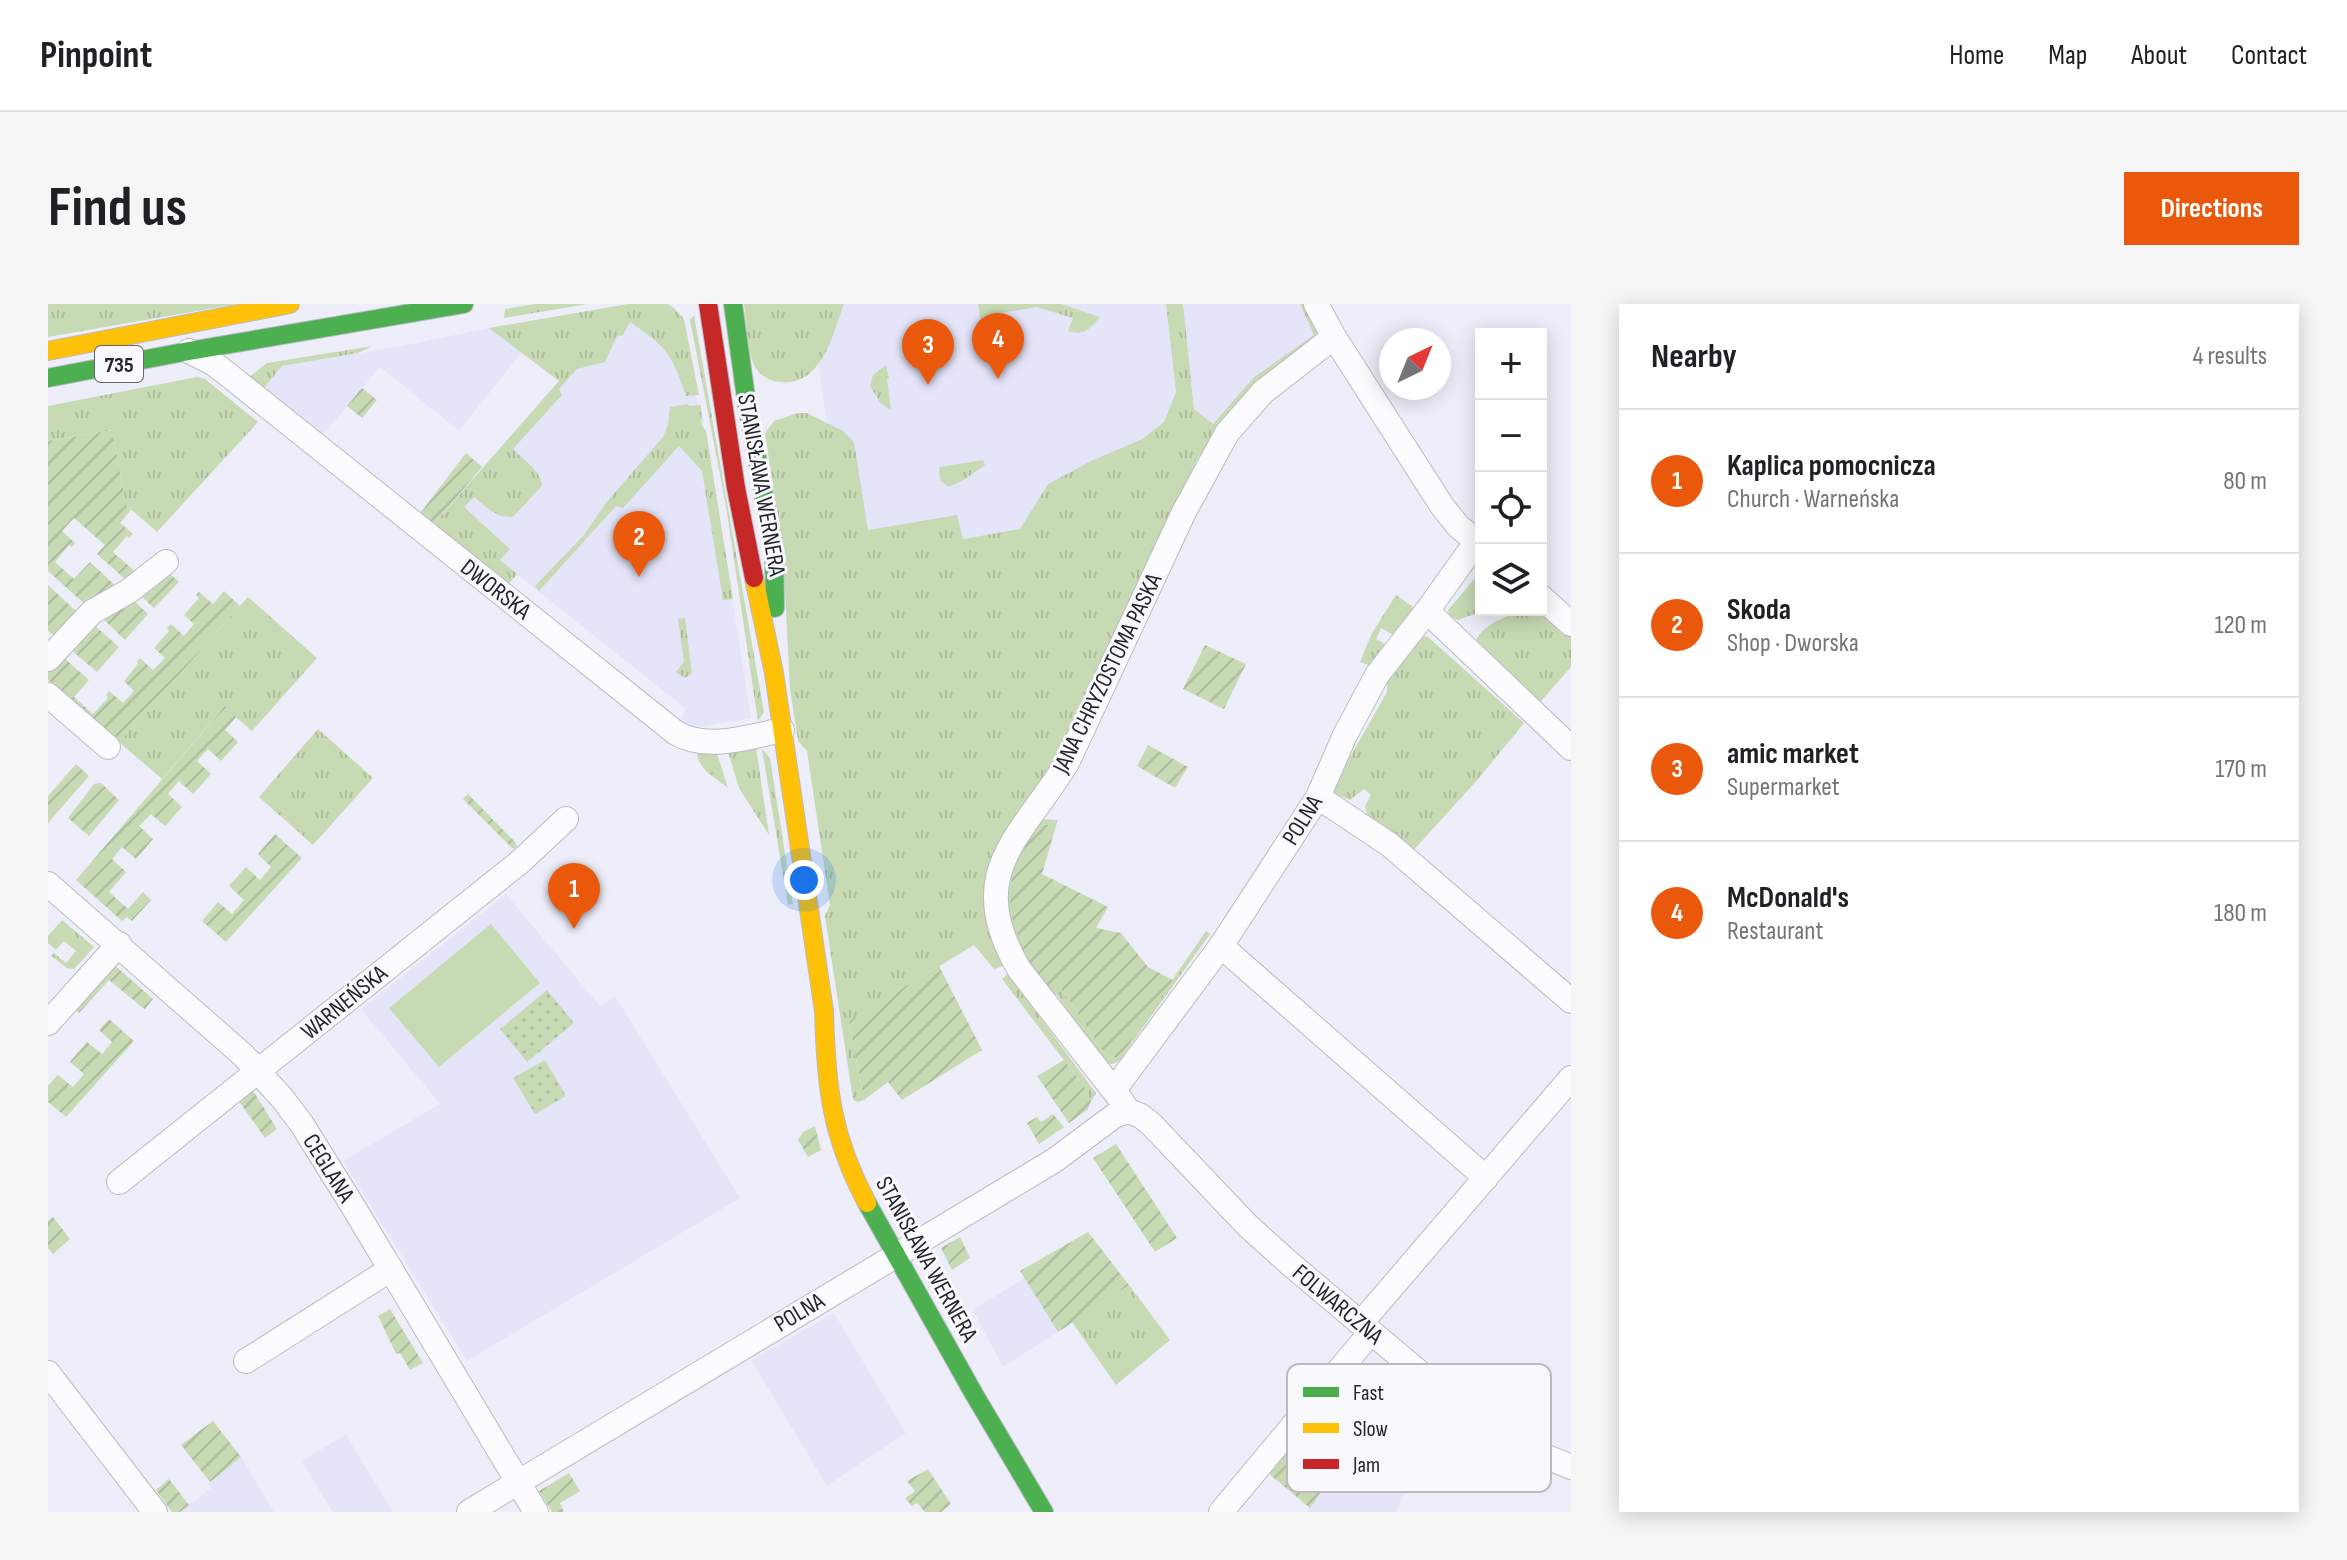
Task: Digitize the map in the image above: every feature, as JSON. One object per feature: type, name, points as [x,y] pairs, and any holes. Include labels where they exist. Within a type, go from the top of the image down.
[{"type":"street","name":"735","points":[[51,349],[290,304]]},
{"type":"street","name":"735","points":[[48,378],[252,339],[464,304]]},
{"type":"street","name":"STANISŁAWA WERNERA","points":[[708,304],[736,488],[774,673],[824,1011],[834,1123],[841,1147],[909,1248],[981,1407],[1044,1512]]},
{"type":"street","name":"STANISŁAWA WERNERA","points":[[733,304],[747,405],[774,549],[774,673]]},
{"type":"street","points":[[1316,304],[1442,506],[1458,526],[1475,540]]},
{"type":"street","name":"JANA CHRYZOSTOMA PASKA","points":[[1128,1111],[1008,951],[996,906],[996,879],[1009,847],[1067,763],[1183,514],[1227,433],[1263,392],[1334,337]]},
{"type":"street","points":[[231,377],[234,358],[243,345],[252,339]]},
{"type":"street","name":"DWORSKA","points":[[189,351],[213,363],[231,377],[676,733],[699,742],[782,730]]},
{"type":"street","name":"POLNA","points":[[1114,1090],[1221,946],[1318,797],[1345,735],[1377,675],[1478,544]]},
{"type":"street","points":[[48,659],[92,612],[129,591],[166,562]]},
{"type":"street","points":[[1547,602],[1571,624]]},
{"type":"street","points":[[1427,611],[1571,748]]},
{"type":"street","points":[[48,695],[108,747]]},
{"type":"street","points":[[1318,797],[1390,845],[1571,1001]]},
{"type":"street","name":"WARNEŃSKA","points":[[119,1182],[521,861],[566,819]]},
{"type":"street","name":"CEGLANA","points":[[48,884],[119,944],[258,1071],[301,1123],[536,1512]]},
{"type":"street","points":[[48,1023],[119,944]]},
{"type":"street","points":[[1221,946],[1486,1178]]},
{"type":"street","name":"STANISŁAWA WERNERA","points":[[824,1011],[851,1118],[869,1164]]},
{"type":"street","points":[[1337,1364],[1486,1178],[1571,1078]]},
{"type":"street","name":"POLNA","points":[[469,1512],[1055,1160],[1114,1116],[1128,1111]]},
{"type":"street","name":"FOLWARCZNA","points":[[1128,1111],[1152,1125],[1247,1225],[1410,1364]]},
{"type":"street","points":[[246,1361],[391,1269]]},
{"type":"street","name":"STANISŁAWA WERNERA","points":[[939,1294],[1037,1473],[1055,1512]]},
{"type":"street","points":[[48,1373],[155,1512]]},
{"type":"street","points":[[1221,1512],[1287,1428]]},
{"type":"street","name":"FOLWARCZNA","points":[[1551,1460],[1571,1467]]},
{"type":"shaded area","points":[[844,304],[1166,304],[1176,392],[1164,422],[1142,439],[1048,484],[1021,529],[963,539],[863,539],[827,422],[818,365]]},
{"type":"shaded area","points":[[1183,304],[1300,304],[1314,335],[1254,377],[1213,424],[1194,409]]},
{"type":"shaded area","points":[[620,312],[677,353],[700,406],[751,718],[685,730],[681,722],[685,708],[441,514]]},
{"type":"shaded area","points":[[489,328],[522,352],[459,431],[380,367],[319,440],[263,389],[281,366]]},
{"type":"shaded area","points":[[506,894],[601,1007],[615,996],[740,1198],[467,1361],[343,1161],[440,1104],[361,1009]]},
{"type":"shaded area","points":[[1024,1278],[1058,1332],[1003,1367],[973,1310]]},
{"type":"shaded area","points":[[834,1313],[906,1433],[827,1486],[751,1360]]},
{"type":"shaded area","points":[[346,1434],[393,1512],[333,1512],[322,1495],[302,1461]]},
{"type":"shaded area","points":[[241,1457],[274,1512],[180,1512],[211,1488],[208,1484]]},
{"type":"shaded area","points":[[1320,1492],[1405,1492],[1396,1512],[1307,1512]]},
{"type":"green space","points":[[48,304],[237,304],[48,337]]},
{"type":"green space","points":[[535,304],[588,304],[504,318],[505,309]]},
{"type":"green space","points":[[628,304],[667,304],[684,319],[699,395],[686,396],[666,352],[630,322],[623,335],[617,336],[605,362],[577,369],[559,389],[562,395],[513,449],[535,470],[542,486],[513,517],[496,514],[474,497],[464,507],[510,549],[500,560],[517,574],[506,587],[432,526],[559,381],[489,328]]},
{"type":"green space","points":[[744,304],[844,304],[829,344],[815,368],[794,381],[779,382],[765,377],[754,365]]},
{"type":"green space","points":[[978,304],[1061,304],[1100,317],[1087,330],[1079,333],[1068,331],[1073,318],[1037,307],[994,314],[989,328],[982,329]]},
{"type":"green space","points":[[1166,304],[1183,304],[1194,409],[1213,424],[1254,377],[1314,335],[1300,304],[1306,304],[1317,330],[1316,339],[1219,429],[1198,458],[1077,723],[988,879],[985,903],[987,924],[1003,966],[994,969],[974,945],[849,1021],[864,1100],[858,1102],[853,1100],[825,916],[830,905],[807,751],[798,741],[790,689],[783,552],[765,433],[774,421],[798,413],[807,413],[843,431],[854,442],[868,530],[957,515],[963,539],[1020,529],[1048,484],[1142,439],[1164,422],[1176,392]]},
{"type":"green space","points":[[694,315],[764,712],[758,721],[726,506],[690,320]]},
{"type":"green space","points":[[373,346],[358,353],[282,366],[263,389],[245,380],[267,363]]},
{"type":"green space","points":[[886,365],[891,410],[881,404],[870,386],[873,375]]},
{"type":"green space","points":[[197,377],[205,379],[258,422],[157,532],[126,505],[112,430],[48,441],[48,406]]},
{"type":"green space","points":[[362,388],[377,400],[362,418],[347,406]]},
{"type":"green space","points":[[701,405],[702,426],[706,431],[733,599],[723,600],[702,471],[679,446],[623,508],[616,506],[539,591],[535,586],[584,535],[605,504],[663,437],[670,407]]},
{"type":"green space","points":[[112,430],[126,505],[131,510],[120,523],[133,534],[129,538],[127,536],[113,552],[137,573],[125,579],[97,554],[105,545],[74,518],[62,531],[75,543],[72,547],[69,545],[55,562],[74,579],[90,562],[117,587],[88,607],[48,571],[48,441]]},
{"type":"green space","points":[[466,453],[482,467],[432,526],[419,515]]},
{"type":"green space","points":[[983,460],[985,465],[962,481],[948,487],[940,480],[939,467]]},
{"type":"green space","points":[[169,573],[179,582],[154,608],[141,593]]},
{"type":"green space","points":[[1475,578],[1475,614],[1458,620],[1450,616],[1448,610]]},
{"type":"green space","points":[[48,585],[78,613],[56,637],[48,631]]},
{"type":"green space","points":[[224,591],[240,606],[119,742],[48,680],[48,668],[64,658],[89,680],[74,697],[93,714],[108,698],[106,695],[109,691],[123,703],[134,691],[124,681],[140,658],[153,670],[165,658],[154,648],[169,631],[167,628],[171,624],[184,636],[194,624],[184,615],[199,598],[196,595],[199,592],[213,604]]},
{"type":"green space","points":[[1396,595],[1416,609],[1395,636],[1381,628],[1376,639],[1387,645],[1371,666],[1360,662],[1371,635]]},
{"type":"green space","points":[[248,597],[317,658],[252,731],[224,707],[162,779],[119,742]]},
{"type":"green space","points":[[134,601],[148,614],[125,640],[103,619]]},
{"type":"green space","points":[[1508,616],[1545,616],[1571,635],[1571,667],[1535,708],[1475,643],[1492,624]]},
{"type":"green space","points":[[685,618],[692,673],[685,678],[676,672],[684,662],[678,619]]},
{"type":"green space","points":[[94,625],[119,647],[97,672],[71,650]]},
{"type":"green space","points":[[1424,636],[1524,723],[1411,853],[1367,814],[1365,806],[1371,795],[1364,789],[1350,800],[1335,794],[1332,789],[1387,692],[1387,680]]},
{"type":"green space","points":[[1205,645],[1246,664],[1224,709],[1183,689]]},
{"type":"green space","points":[[225,706],[236,717],[225,730],[238,742],[221,761],[208,749],[197,761],[211,774],[193,794],[179,781],[168,794],[182,807],[165,826],[151,814],[139,826],[153,839],[136,859],[122,847],[112,859],[126,872],[109,892],[128,909],[143,892],[151,900],[132,921],[127,917],[122,921],[76,880]]},
{"type":"green space","points":[[318,729],[373,778],[313,845],[259,797]]},
{"type":"green space","points":[[1148,745],[1188,767],[1175,788],[1137,766]]},
{"type":"green space","points":[[756,747],[769,835],[739,788],[727,748]]},
{"type":"green space","points":[[762,749],[770,758],[793,904],[788,905]]},
{"type":"green space","points":[[716,750],[728,788],[698,760],[697,754]]},
{"type":"green space","points":[[76,764],[89,776],[48,823],[48,796]]},
{"type":"green space","points":[[101,783],[119,800],[89,836],[68,818],[94,784]]},
{"type":"green space","points":[[468,794],[517,847],[513,849],[463,799]]},
{"type":"green space","points":[[1038,819],[1058,820],[1056,826],[1043,824],[1029,839],[1059,986],[1106,1055],[1119,1057],[1206,931],[1210,934],[1119,1061],[1114,1063],[1102,1060],[1056,994],[1044,998],[1017,958],[1003,887]]},
{"type":"green space","points":[[1043,824],[1056,826],[1042,874],[1108,907],[1096,928],[1121,933],[1148,967],[1173,980],[1119,1058],[1106,1055],[1059,986],[1048,991],[1026,958],[1010,911],[1012,873],[1029,839]]},
{"type":"green space","points":[[275,834],[302,858],[226,942],[202,921],[218,902],[232,914],[244,900],[229,886],[246,867],[260,880],[271,867],[258,854]]},
{"type":"green space","points":[[62,920],[94,947],[74,969],[67,968],[51,956],[54,953],[66,963],[76,951],[64,941],[56,950],[48,943],[48,936]]},
{"type":"green space","points":[[491,924],[540,983],[439,1067],[389,1008]]},
{"type":"green space","points":[[112,963],[153,999],[145,1009],[109,980],[79,1013],[73,1007]]},
{"type":"green space","points":[[939,966],[982,1050],[902,1100],[888,1082],[864,1100],[849,1021]]},
{"type":"green space","points":[[1008,974],[1096,1093],[1091,1101],[1086,1089],[1002,979]]},
{"type":"green space","points":[[547,990],[574,1023],[527,1062],[500,1029]]},
{"type":"green space","points":[[109,1019],[134,1041],[66,1117],[48,1102],[48,1086],[58,1075],[73,1087],[84,1074],[70,1062],[87,1042],[102,1054],[112,1042],[99,1030]]},
{"type":"green space","points":[[545,1060],[566,1096],[535,1114],[513,1078]]},
{"type":"green space","points":[[1064,1060],[1086,1089],[1091,1101],[1088,1109],[1069,1123],[1037,1076]]},
{"type":"green space","points":[[252,1089],[277,1129],[265,1138],[238,1100]]},
{"type":"green space","points":[[1053,1114],[1064,1127],[1039,1144],[1027,1123],[1037,1117],[1041,1122]]},
{"type":"green space","points":[[815,1126],[821,1150],[808,1157],[798,1140],[803,1132]]},
{"type":"green space","points":[[1116,1144],[1177,1238],[1155,1252],[1093,1158]]},
{"type":"green space","points":[[53,1217],[70,1239],[53,1254],[48,1248],[48,1221]]},
{"type":"green space","points":[[1088,1232],[1129,1285],[1058,1332],[1020,1271]]},
{"type":"green space","points":[[960,1237],[970,1258],[952,1270],[941,1248]]},
{"type":"green space","points":[[1129,1285],[1170,1340],[1116,1385],[1072,1322]]},
{"type":"green space","points":[[390,1309],[423,1363],[410,1370],[400,1353],[396,1354],[378,1316]]},
{"type":"green space","points":[[213,1421],[241,1457],[210,1482],[181,1445]]},
{"type":"green space","points":[[1287,1452],[1287,1489],[1269,1474]]},
{"type":"green space","points":[[928,1469],[951,1504],[941,1512],[925,1512],[917,1503],[912,1506],[905,1498],[915,1491],[907,1481]]},
{"type":"green space","points":[[569,1473],[580,1491],[560,1503],[564,1512],[552,1512],[539,1491]]},
{"type":"green space","points":[[169,1479],[189,1505],[180,1512],[172,1512],[156,1490]]},
{"type":"green space","points":[[1291,1492],[1321,1492],[1310,1508]]},
{"type":"traffic: fast","points":[[48,378],[464,304]]},
{"type":"traffic: fast","points":[[733,304],[747,405],[774,549],[775,608]]},
{"type":"traffic: fast","points":[[867,1203],[1044,1512]]},
{"type":"traffic: slow","points":[[48,351],[290,304]]},
{"type":"traffic: slow","points":[[754,578],[774,673],[824,1011],[826,1063],[833,1110],[845,1155],[867,1203]]},
{"type":"traffic: jam","points":[[708,304],[736,488],[754,578]]},
{"type":"place","name":"McDonald's","points":[[998,379]]},
{"type":"place","name":"amic market","points":[[928,385]]},
{"type":"place","name":"Skoda","points":[[639,577]]},
{"type":"place","name":"Kaplica pomocnicza","points":[[574,929]]}]
